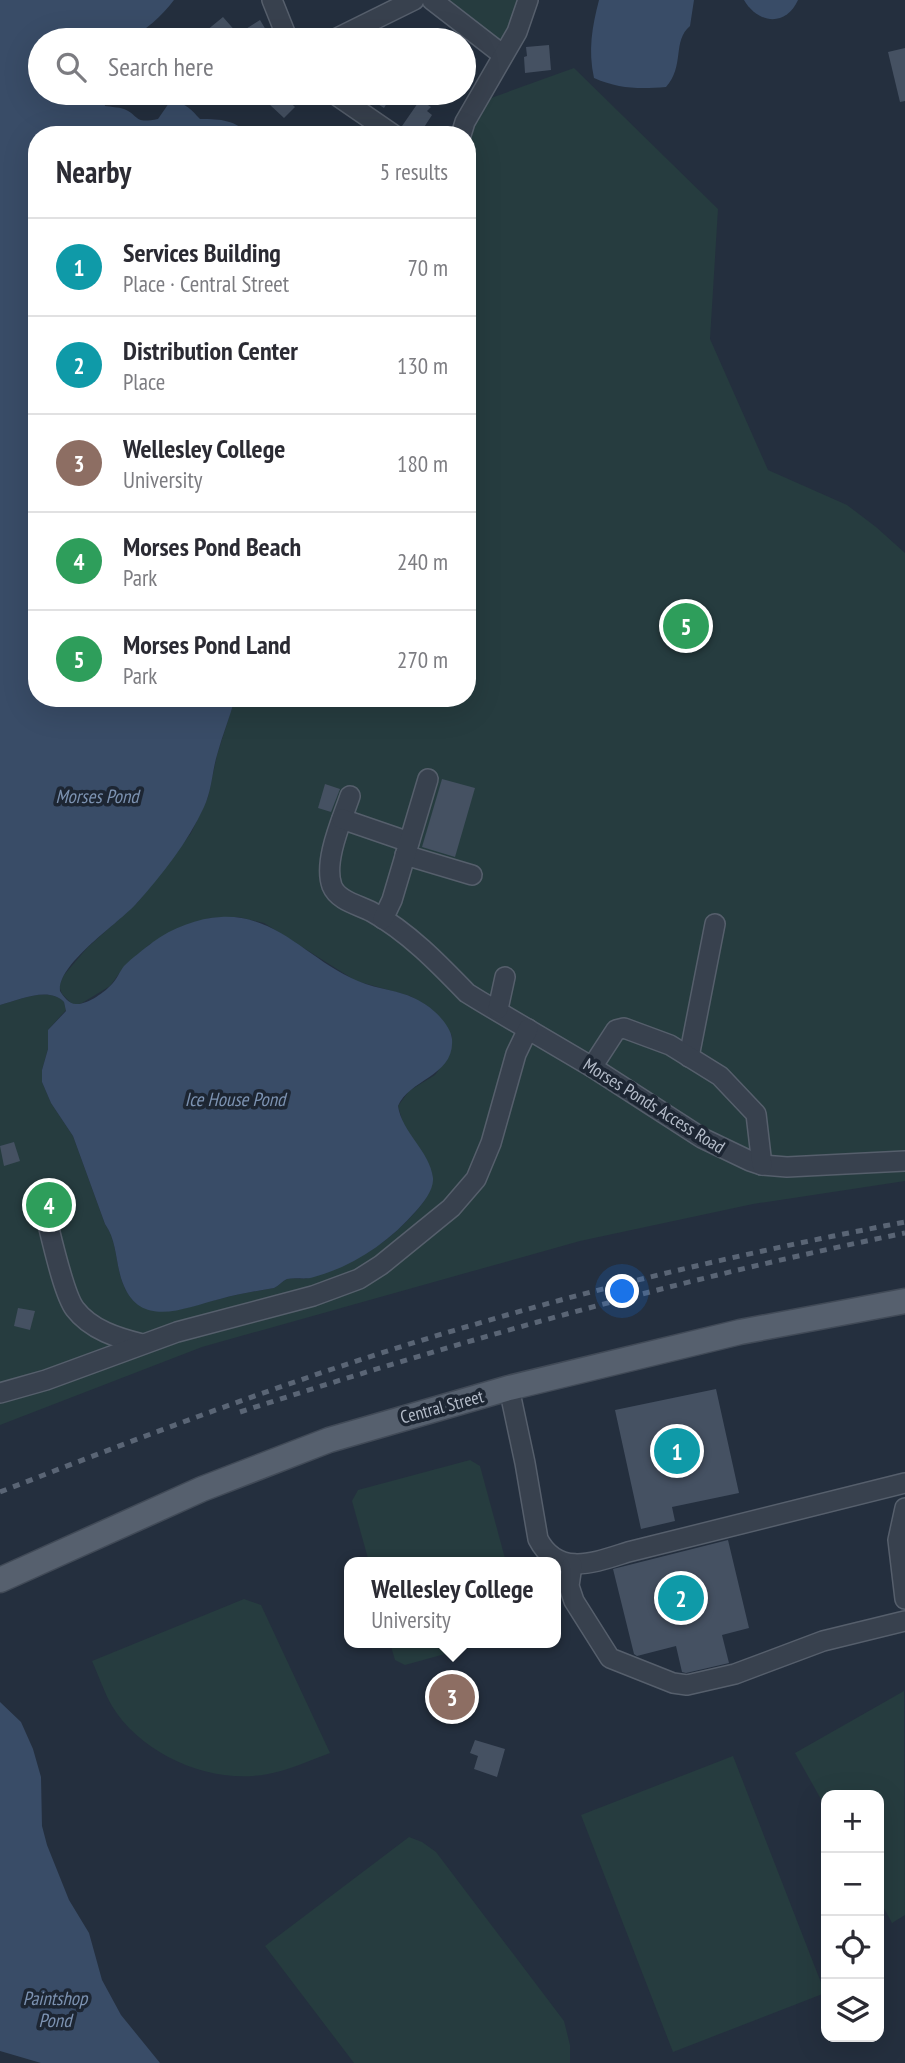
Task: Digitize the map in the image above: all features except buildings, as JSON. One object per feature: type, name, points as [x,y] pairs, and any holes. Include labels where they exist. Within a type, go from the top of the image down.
[{"type":"main road","name":"Central Street","points":[[0,1580],[202,1489],[367,1428],[509,1388],[740,1332],[905,1301]]},
{"type":"street","points":[[272,0],[283,28]]},
{"type":"street","points":[[357,28],[414,0]]},
{"type":"street","points":[[432,0],[468,28]]},
{"type":"street","points":[[476,103],[517,32],[528,0]]},
{"type":"street","points":[[476,34],[503,55]]},
{"type":"street","points":[[350,105],[381,126]]},
{"type":"street","points":[[463,126],[475,105]]},
{"type":"street","points":[[383,919],[392,900],[428,779]]},
{"type":"street","points":[[350,796],[342,818],[472,874]]},
{"type":"street","name":"Morses Ponds Access Road","points":[[342,818],[330,876],[333,889],[344,899],[405,934],[467,993],[498,1009],[719,1147],[762,1165],[787,1167],[905,1161]]},
{"type":"street","points":[[689,1057],[715,924]]},
{"type":"street","points":[[498,1009],[505,977]]},
{"type":"street","points":[[592,1067],[617,1030],[624,1028],[670,1045],[720,1076],[756,1114],[762,1165]]},
{"type":"street","points":[[0,1392],[46,1380],[142,1344],[328,1291],[359,1279],[392,1257],[451,1208],[476,1179],[492,1143],[516,1054],[528,1029]]},
{"type":"street","points":[[42,1200],[66,1290],[74,1308],[83,1318],[104,1331],[142,1344]]},
{"type":"street","points":[[509,1388],[538,1539],[542,1549],[554,1557]]},
{"type":"street","points":[[561,1561],[572,1565],[592,1563],[905,1483]]},
{"type":"street","points":[[905,1508],[898,1540],[905,1599]]},
{"type":"street","points":[[572,1565],[569,1586],[574,1601],[610,1658],[673,1683],[687,1685],[735,1674],[823,1641],[905,1621]]},
{"type":"green space","points":[[432,0],[528,0],[503,55],[476,34],[476,28],[468,28]]},
{"type":"green space","points":[[574,68],[718,209],[710,339],[768,470],[847,505],[905,553],[905,1181],[753,1204],[580,1241],[202,1347],[0,1425],[0,1005],[42,995],[58,997],[64,1002],[66,1010],[48,1030],[48,1049],[42,1070],[42,1082],[51,1103],[73,1136],[112,1238],[124,1286],[132,1299],[142,1307],[166,1311],[180,1309],[274,1288],[287,1279],[309,1278],[355,1259],[380,1244],[421,1206],[429,1192],[431,1171],[403,1123],[398,1106],[409,1091],[435,1075],[448,1057],[452,1036],[429,1007],[410,996],[356,981],[264,923],[238,917],[209,918],[150,944],[124,967],[110,986],[82,1003],[71,1003],[62,994],[59,986],[64,975],[87,948],[137,903],[191,833],[208,797],[217,755],[232,707],[476,707],[476,126],[472,126],[480,102]]},
{"type":"green space","points":[[470,1460],[480,1466],[505,1557],[368,1557],[352,1501],[358,1490]]},
{"type":"green space","points":[[244,1599],[261,1605],[330,1753],[268,1774],[224,1775],[180,1762],[141,1739],[112,1706],[92,1661]]},
{"type":"green space","points":[[391,1648],[467,1648],[405,1665],[395,1660]]},
{"type":"green space","points":[[904,1691],[905,1915],[892,1923],[884,1908],[884,1790],[821,1790],[821,1799],[795,1753]]},
{"type":"green space","points":[[733,1756],[821,1983],[821,1995],[673,2052],[581,1815]]},
{"type":"green space","points":[[409,1837],[436,1852],[564,2021],[570,2045],[570,2063],[354,2063],[265,1946]]},
{"type":"water","name":"Ice House Pond","points":[[0,0],[174,0],[146,28],[28,28],[28,105],[105,105],[124,109],[144,121],[158,119],[168,105],[184,105],[200,119],[227,121],[239,126],[28,126],[28,707],[232,707],[217,755],[207,801],[198,820],[165,870],[136,904],[90,945],[68,969],[60,991],[71,1003],[76,1004],[96,997],[114,982],[127,963],[168,932],[203,919],[221,917],[260,923],[293,940],[358,981],[416,999],[441,1018],[452,1039],[451,1051],[446,1061],[412,1089],[398,1106],[405,1125],[431,1168],[432,1187],[419,1208],[382,1243],[329,1272],[311,1278],[287,1279],[274,1288],[180,1310],[166,1312],[142,1307],[132,1299],[124,1286],[112,1238],[73,1136],[51,1103],[42,1082],[42,1070],[48,1049],[48,1030],[66,1011],[64,1002],[58,997],[42,995],[0,1005]]},
{"type":"water","points":[[599,0],[694,0],[690,26],[681,39],[675,71],[666,87],[629,87],[594,78],[592,39]]},
{"type":"water","points":[[744,0],[798,0],[786,15],[772,19],[757,14]]},
{"type":"water","name":"Paintshop Pond","points":[[0,1702],[21,1722],[33,1749],[41,1777],[42,1826],[47,1845],[69,1900],[89,1933],[102,1980],[121,2015],[160,2063],[41,2063],[0,2051]]},
{"type":"railway","points":[[0,1492],[240,1401],[422,1340],[640,1279],[905,1222]]},
{"type":"railway","points":[[240,1412],[570,1313],[737,1270],[905,1233]]},
{"type":"place","name":"Morses Pond Land","points":[[686,626]]},
{"type":"place","name":"Morses Pond Beach","points":[[49,1205]]},
{"type":"place","name":"Services Building","points":[[677,1451]]},
{"type":"place","name":"Distribution Center","points":[[681,1598]]},
{"type":"place","name":"Wellesley College","points":[[452,1697]]},
{"type":"water label","name":"Morses Pond","points":[[97,796]]}]
